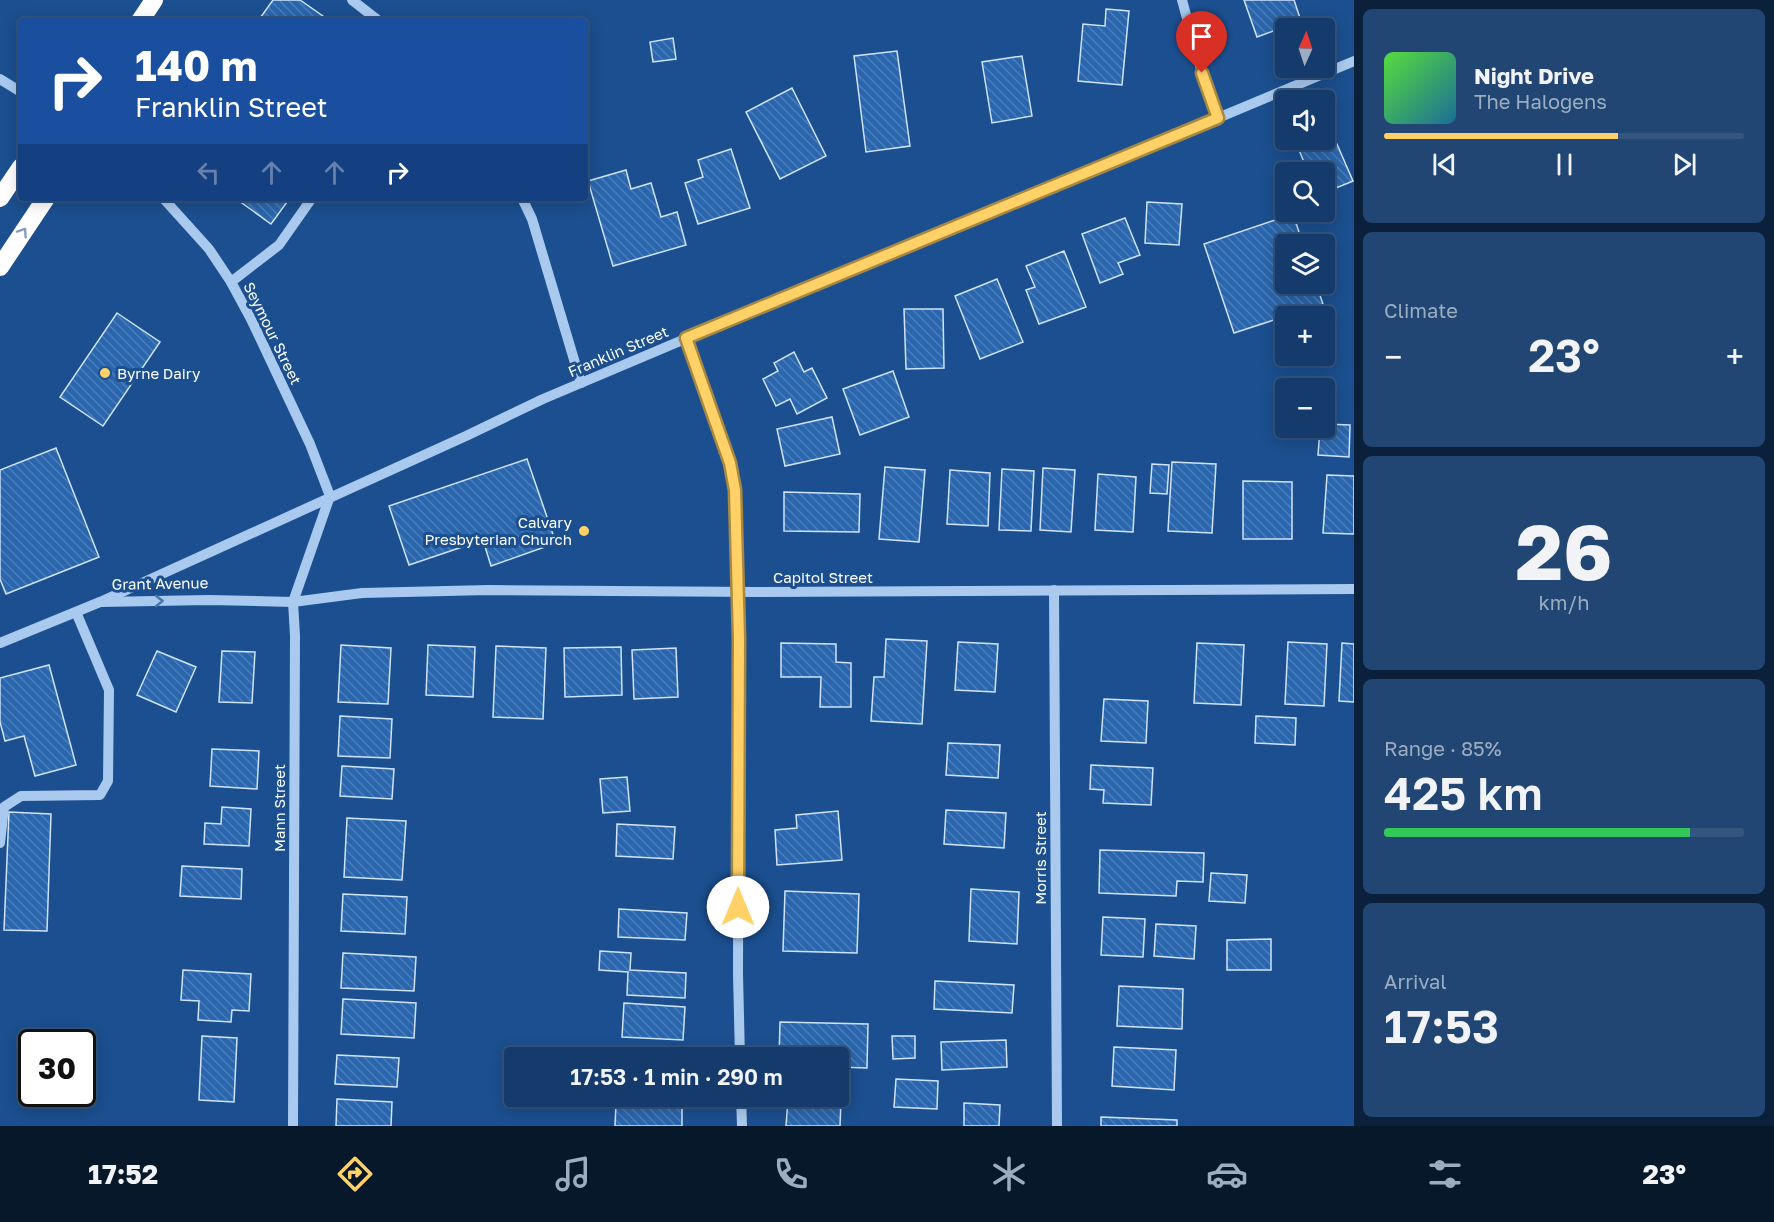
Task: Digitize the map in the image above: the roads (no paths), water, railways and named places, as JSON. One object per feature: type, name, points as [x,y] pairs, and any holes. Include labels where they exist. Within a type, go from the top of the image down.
[{"type":"highway","points":[[142,18],[154,0]]},
{"type":"highway","points":[[0,198],[18,171]]},
{"type":"highway","points":[[0,267],[44,201]]},
{"type":"street","points":[[352,0],[375,18]]},
{"type":"street","points":[[1182,0],[1202,73],[1218,118]]},
{"type":"street","name":"Franklin Street","points":[[100,602],[581,383],[1354,61]]},
{"type":"street","points":[[0,79],[18,90]]},
{"type":"street","name":"Seymour Street","points":[[166,201],[209,249],[231,282],[310,444],[330,496]]},
{"type":"street","points":[[231,282],[279,245],[310,201]]},
{"type":"street","points":[[523,201],[532,219],[581,383]]},
{"type":"street","points":[[686,338],[730,463],[735,490],[738,591],[740,1047]]},
{"type":"street","name":"Mann Street","points":[[293,1126],[295,660],[293,602],[330,496]]},
{"type":"street","name":"Capitol Street","points":[[293,602],[373,592],[489,590],[1354,589]]},
{"type":"street","name":"Morris Street","points":[[1054,590],[1057,1126]]},
{"type":"street","name":"Grant Avenue","points":[[0,643],[100,602],[209,600],[293,602]]},
{"type":"street","points":[[0,843],[4,807],[21,796],[100,795],[108,781],[109,690],[76,612]]},
{"type":"street","points":[[741,1107],[742,1126]]},
{"type":"place","name":"Byrne Dairy","points":[[105,373]]},
{"type":"place","name":"Calvary Presbyterian Church","points":[[584,531]]}]
